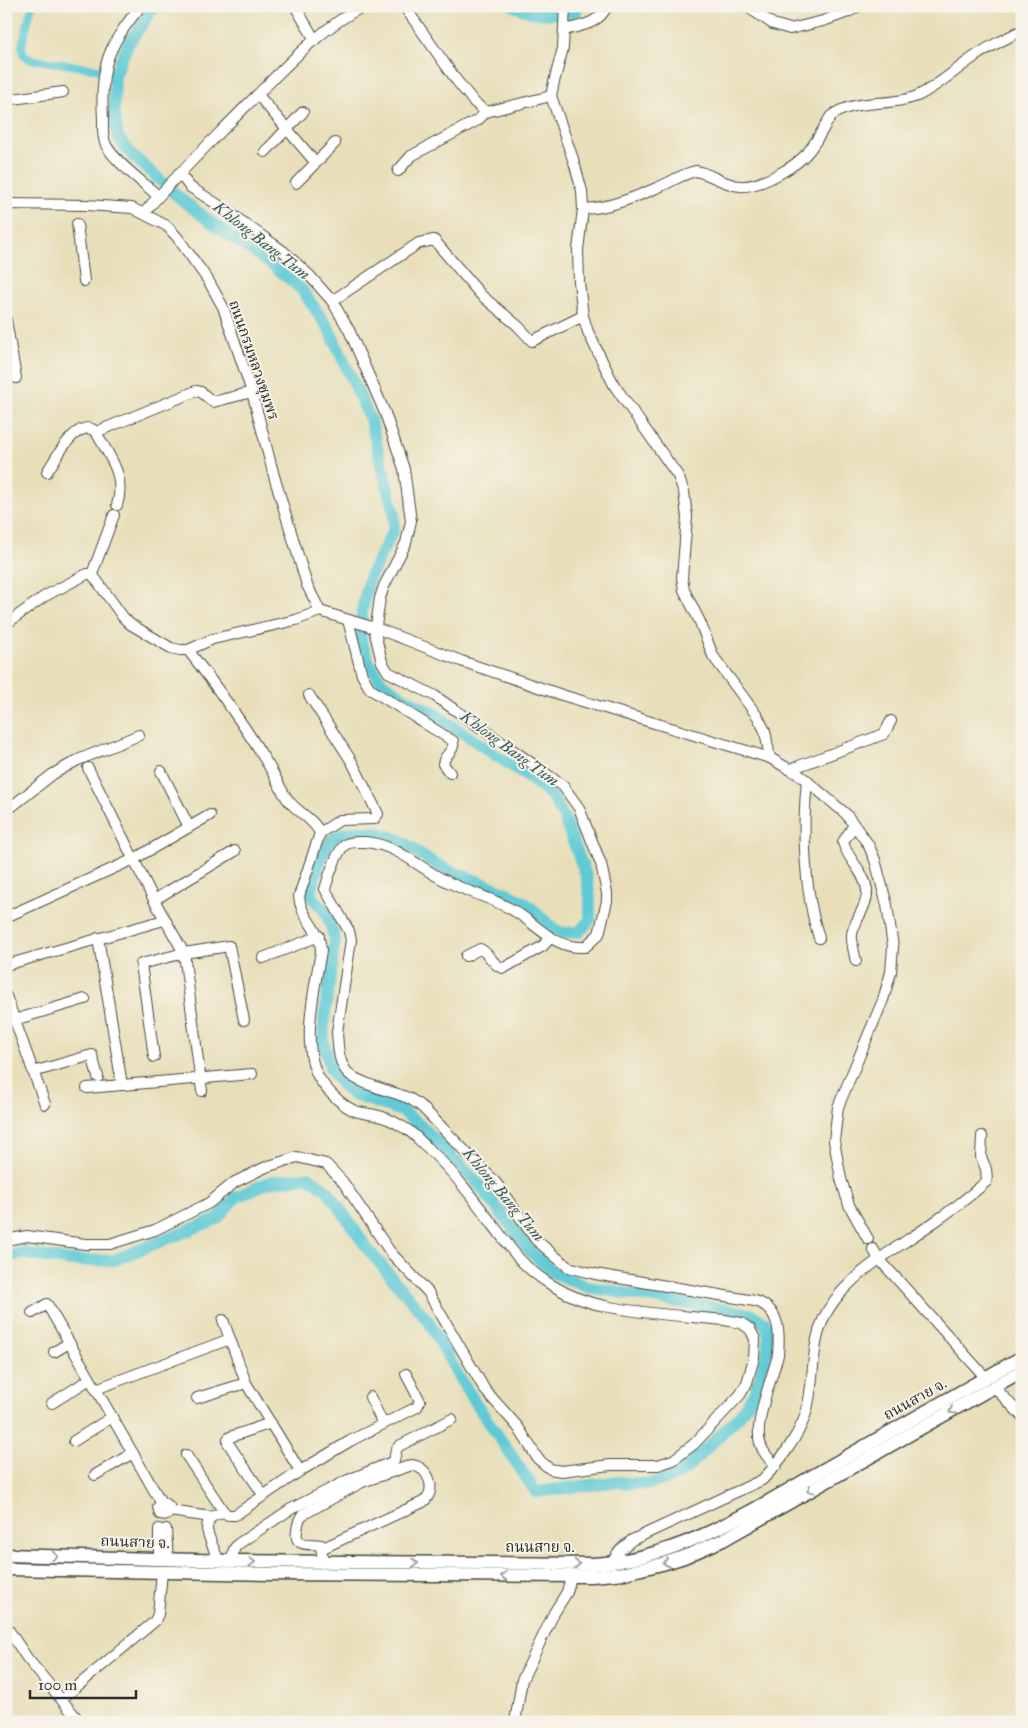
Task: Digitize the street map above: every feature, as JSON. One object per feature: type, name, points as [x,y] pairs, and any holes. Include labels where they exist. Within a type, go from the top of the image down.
[{"type":"main road","name":"ถนนสาย จ.","points":[[6,1555],[163,1564],[571,1576],[608,1575],[642,1569],[705,1549],[990,1382],[1022,1357]]},
{"type":"main road","name":"ถนนสาย จ.","points":[[6,1568],[219,1561],[593,1564],[614,1562],[659,1552],[717,1530],[990,1382],[1022,1371]]},
{"type":"street","points":[[141,6],[125,25],[106,63],[101,99],[103,139],[117,160],[159,196]]},
{"type":"street","points":[[295,6],[315,40]]},
{"type":"street","points":[[144,213],[178,175],[277,75],[315,40],[351,12],[364,6]]},
{"type":"street","points":[[404,6],[462,88],[486,112]]},
{"type":"street","points":[[566,6],[563,48],[551,96],[582,191],[583,209],[578,250],[578,282],[583,316],[588,332],[614,385],[678,476],[684,492],[687,517],[682,578],[684,590],[700,622],[713,656],[765,730],[770,758]]},
{"type":"street","points":[[565,27],[593,22],[600,17],[607,6]]},
{"type":"street","points":[[746,6],[773,24],[790,29],[823,21],[859,6]]},
{"type":"street","points":[[583,209],[613,204],[696,171],[741,186],[763,181],[802,158],[809,151],[834,113],[852,107],[915,97],[932,89],[976,55],[1022,30]]},
{"type":"street","points":[[6,100],[63,92]]},
{"type":"street","points":[[258,95],[316,163]]},
{"type":"street","points":[[398,171],[411,156],[478,120],[486,112],[551,96]]},
{"type":"street","points":[[265,152],[304,112]]},
{"type":"street","points":[[296,184],[335,143]]},
{"type":"street","points":[[178,175],[190,187],[283,251],[310,276],[332,301],[349,330],[386,413],[404,469],[411,521],[406,543],[380,598],[371,627],[379,654],[388,672],[436,696],[537,766],[562,786],[579,808],[601,864],[607,893],[599,934],[586,947],[568,947],[551,938],[508,908],[446,881],[392,848],[373,843],[355,842],[347,844],[339,854],[326,889],[349,931],[351,940],[337,1032],[338,1047],[344,1067],[349,1074],[364,1082],[408,1098],[423,1108],[496,1184],[536,1240],[568,1267],[595,1274],[755,1300],[766,1306],[776,1319],[779,1342],[778,1355],[761,1412],[759,1438],[766,1455],[776,1466]]},
{"type":"street","name":"ถนนกรมหลวงชุมพร","points":[[6,204],[132,208],[167,226],[177,237],[208,280],[223,307],[252,392],[274,476],[307,585],[320,610]]},
{"type":"street","points":[[76,205],[76,221],[84,281]]},
{"type":"street","points":[[332,301],[419,243],[434,240],[481,295],[518,326],[527,338],[532,341],[583,316]]},
{"type":"street","points":[[6,320],[16,378]]},
{"type":"street","points":[[96,432],[196,391],[201,392],[213,402],[252,392]]},
{"type":"street","points":[[47,472],[71,436],[86,428],[96,432],[116,468],[121,488],[116,510],[92,574]]},
{"type":"street","points":[[6,624],[45,596],[82,576],[92,574]]},
{"type":"street","points":[[92,574],[130,624],[171,648],[188,650],[213,639],[287,622],[320,610],[562,695],[770,758],[807,780],[846,814],[868,844],[875,860],[887,904],[893,947],[891,972],[883,1000],[838,1107],[834,1141],[841,1179],[849,1205],[868,1239]]},
{"type":"street","points":[[350,621],[362,675],[370,689],[453,741],[452,750],[443,760],[443,764],[450,773]]},
{"type":"street","points":[[188,650],[226,699],[268,764],[288,800],[298,812],[317,826],[320,832]]},
{"type":"street","points":[[6,1240],[27,1236],[84,1244],[110,1244],[155,1230],[209,1203],[235,1182],[266,1167],[296,1157],[326,1164],[343,1182],[391,1253],[428,1292],[485,1390],[518,1427],[544,1466],[561,1471],[611,1465],[658,1465],[673,1460],[694,1444],[740,1396],[747,1383],[754,1358],[755,1339],[750,1329],[741,1323],[725,1320],[604,1306],[574,1297],[550,1284],[524,1263],[471,1194],[445,1164],[408,1130],[385,1118],[354,1110],[336,1097],[320,1081],[314,1067],[310,1047],[310,1016],[321,951],[319,936],[299,904],[299,896],[320,832],[340,820],[374,819],[378,814],[352,762],[309,695]]},
{"type":"street","points":[[791,769],[884,734],[891,721]]},
{"type":"street","points":[[6,811],[53,774],[78,760],[139,735]]},
{"type":"street","points":[[88,768],[164,920],[184,954],[202,1091]]},
{"type":"street","points":[[161,771],[189,827]]},
{"type":"street","points":[[807,780],[804,804],[804,841],[812,916],[819,938]]},
{"type":"street","points":[[6,917],[134,859],[210,815]]},
{"type":"street","points":[[854,825],[843,842],[867,889],[866,902],[854,926],[852,936],[856,960]]},
{"type":"street","points":[[154,900],[236,851]]},
{"type":"street","points":[[6,965],[164,920]]},
{"type":"street","points":[[264,958],[319,936]]},
{"type":"street","points":[[98,938],[122,1085]]},
{"type":"street","points":[[466,956],[480,949],[484,950],[498,967],[504,968],[543,946],[551,938]]},
{"type":"street","points":[[154,1057],[141,964],[229,946],[244,1020]]},
{"type":"street","points":[[6,996],[45,1104]]},
{"type":"street","points":[[14,1020],[85,998]]},
{"type":"street","points":[[33,1072],[92,1055],[98,1077]]},
{"type":"street","points":[[87,1088],[252,1074]]},
{"type":"street","points":[[614,1562],[621,1548],[632,1540],[762,1480],[776,1466],[806,1412],[814,1346],[828,1311],[851,1282],[879,1259],[929,1226],[987,1181],[986,1169],[981,1157],[982,1136]]},
{"type":"street","points":[[874,1249],[879,1259],[1022,1416]]},
{"type":"street","points":[[32,1313],[47,1304],[133,1453],[163,1518],[163,1564],[158,1614],[155,1621],[68,1694]]},
{"type":"street","points":[[223,1320],[246,1383],[300,1471]]},
{"type":"street","points":[[96,1389],[230,1339]]},
{"type":"street","points":[[54,1352],[69,1342]]},
{"type":"street","points":[[186,1455],[224,1512],[228,1515],[235,1515],[300,1471],[350,1441],[417,1407],[419,1403],[406,1374]]},
{"type":"street","points":[[52,1403],[90,1379]]},
{"type":"street","points":[[197,1398],[246,1383]]},
{"type":"street","points":[[370,1397],[383,1424]]},
{"type":"street","points":[[74,1441],[112,1417]]},
{"type":"street","points":[[232,1561],[234,1549],[238,1544],[291,1509],[348,1480],[394,1461],[396,1450],[399,1446],[452,1419]]},
{"type":"street","points":[[264,1496],[228,1443],[228,1439],[270,1423]]},
{"type":"street","points":[[96,1475],[133,1453]]},
{"type":"street","points":[[322,1548],[422,1502],[428,1498],[430,1493],[431,1484],[429,1477],[412,1465],[362,1482],[302,1515],[299,1519],[297,1541],[300,1544],[321,1545],[323,1563]]},
{"type":"street","points":[[163,1518],[211,1516],[224,1512]]},
{"type":"street","points":[[211,1516],[207,1533],[219,1561]]},
{"type":"street","points":[[516,1722],[522,1680],[554,1613],[567,1592],[571,1576]]},
{"type":"street","points":[[6,1626],[27,1658],[80,1722]]},
{"type":"waterway","points":[[32,6],[22,45],[23,54],[29,59],[110,71],[115,75]]},
{"type":"waterway","name":"Khlong Bang Tum","points":[[6,1258],[21,1253],[70,1261],[114,1260],[217,1219],[235,1198],[269,1182],[309,1177],[328,1191],[367,1248],[429,1322],[461,1381],[536,1492],[614,1482],[649,1484],[672,1477],[686,1469],[739,1416],[756,1390],[767,1353],[769,1336],[766,1324],[753,1315],[587,1287],[554,1273],[530,1251],[477,1182],[421,1126],[402,1111],[354,1095],[344,1088],[331,1070],[323,1041],[335,941],[330,922],[324,910],[310,895],[324,852],[330,842],[336,837],[344,833],[363,831],[382,834],[399,840],[434,863],[522,901],[550,926],[562,933],[579,932],[590,920],[590,898],[586,875],[564,818],[551,795],[528,777],[435,714],[382,683],[369,663],[361,640],[362,611],[369,578],[394,529],[394,513],[370,419],[329,329],[302,290],[274,266],[182,200],[132,155],[118,137],[114,111],[115,75],[128,44],[155,6]]},
{"type":"waterway","name":"Khlong Bang Tum","points":[[514,6],[530,12],[545,14],[576,11],[579,6]]},
{"type":"waterway","name":"Khlong Bang Tum","points":[[767,6],[785,12],[817,6]]}]
